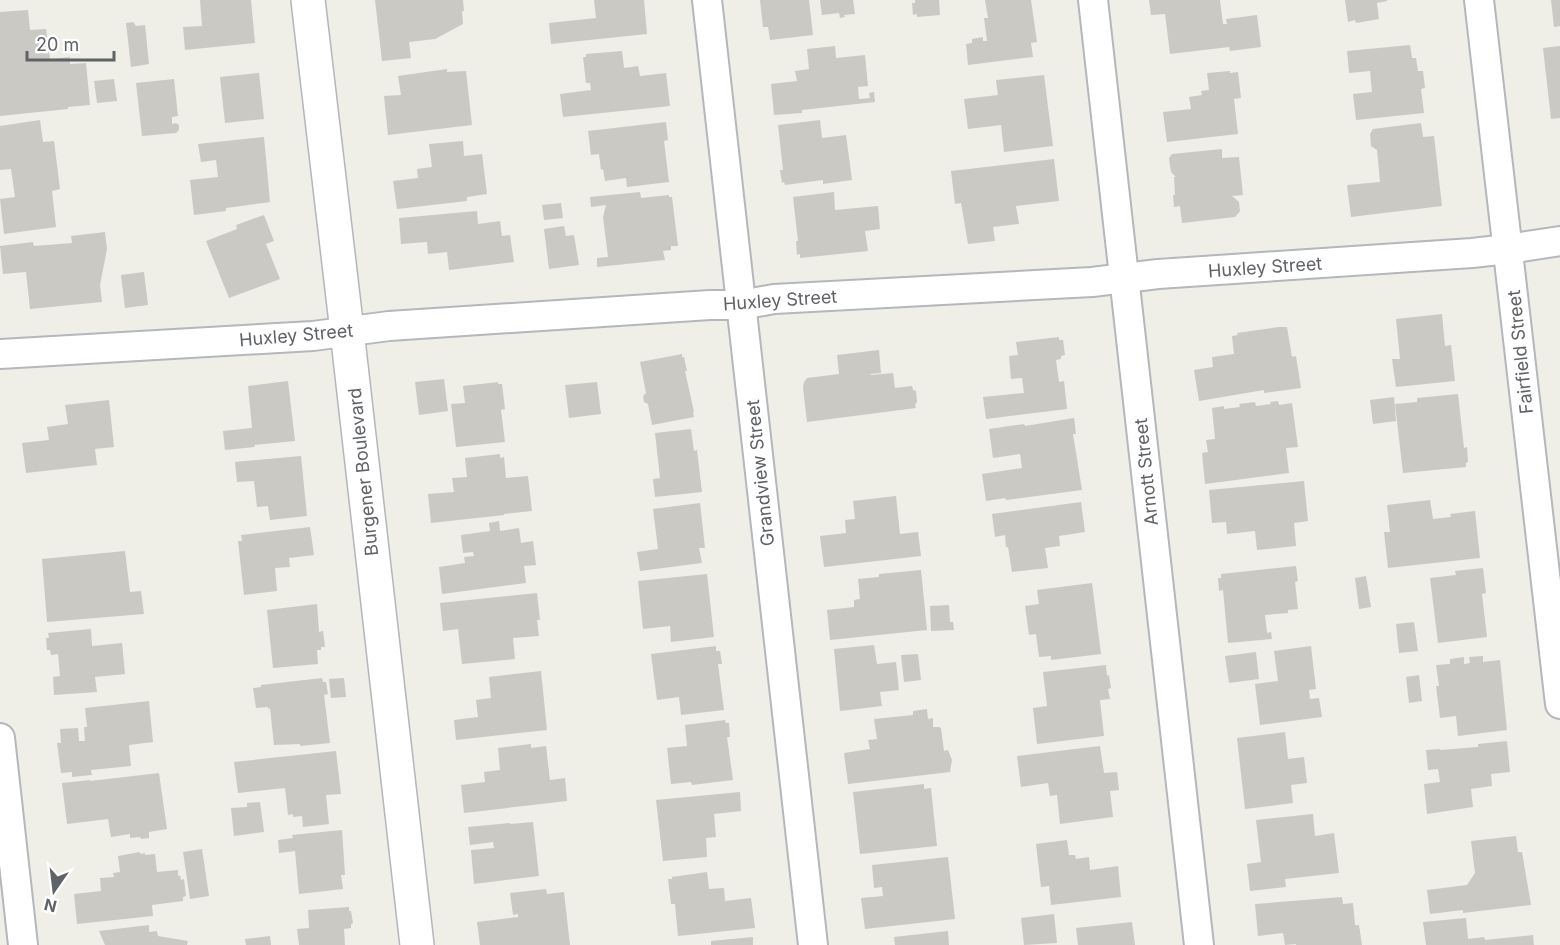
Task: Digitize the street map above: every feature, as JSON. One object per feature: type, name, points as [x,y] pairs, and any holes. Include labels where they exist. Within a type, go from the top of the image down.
[{"type":"main road","name":"Burgener Boulevard","points":[[308,0],[417,945]]},
{"type":"street","name":"Grandview Street","points":[[707,0],[813,945]]},
{"type":"street","name":"Arnott Street","points":[[1093,0],[1199,945]]},
{"type":"street","name":"Fairfield Street","points":[[1479,0],[1560,704]]},
{"type":"street","name":"Huxley Street","points":[[0,354],[313,336],[424,324],[710,305],[741,305],[774,299],[1092,282],[1158,274],[1508,249],[1560,241]]},
{"type":"street","points":[[0,738],[23,945]]},
{"type":"building","points":[[200,0],[251,0],[255,43],[185,50],[183,27],[202,26]]},
{"type":"building","points":[[375,0],[463,0],[463,24],[435,39],[409,42],[411,58],[382,61]]},
{"type":"building","points":[[594,0],[644,0],[647,34],[551,44],[549,23],[596,18]]},
{"type":"building","points":[[760,0],[809,0],[813,35],[770,40],[768,27],[763,27]]},
{"type":"building","points":[[820,0],[853,0],[855,14],[844,15],[845,17],[840,18],[839,13],[822,15]]},
{"type":"building","points":[[915,0],[939,0],[940,15],[917,17],[917,14],[913,15],[912,3],[915,3]]},
{"type":"building","points":[[985,0],[1031,0],[1037,42],[1031,43],[1033,57],[968,65],[966,44],[972,43],[972,39],[983,37],[983,41],[987,41],[984,18],[988,18]]},
{"type":"building","points":[[1149,0],[1220,0],[1223,24],[1227,24],[1226,19],[1257,15],[1261,47],[1230,51],[1229,47],[1170,54],[1165,14],[1151,15]]},
{"type":"building","points":[[1345,0],[1387,1],[1377,3],[1379,19],[1356,23],[1355,20],[1348,22]]},
{"type":"building","points":[[1551,0],[1560,0],[1560,26],[1554,27]]},
{"type":"building","points":[[28,10],[30,30],[46,29],[50,59],[70,57],[70,64],[86,63],[90,105],[0,116],[0,12]]},
{"type":"building","points":[[133,22],[136,26],[145,25],[149,64],[131,67],[126,23]]},
{"type":"building","points":[[1410,45],[1412,58],[1416,58],[1418,71],[1423,71],[1425,88],[1421,89],[1424,113],[1356,120],[1353,94],[1372,92],[1370,71],[1349,73],[1347,51]]},
{"type":"building","points":[[835,46],[836,58],[865,55],[868,86],[858,87],[859,99],[870,98],[869,93],[874,92],[875,102],[774,115],[771,84],[797,81],[795,71],[809,69],[807,49]]},
{"type":"building","points":[[1560,46],[1560,118],[1551,119],[1543,48]]},
{"type":"building","points":[[622,51],[624,68],[638,66],[640,76],[666,73],[670,106],[563,117],[560,94],[591,90],[590,83],[586,83],[583,57],[586,57],[586,54]]},
{"type":"building","points":[[447,69],[447,72],[466,71],[472,125],[388,135],[384,96],[401,95],[398,76]]},
{"type":"building","points":[[1230,71],[1230,73],[1238,72],[1241,98],[1234,99],[1238,134],[1167,142],[1163,112],[1191,109],[1189,97],[1202,95],[1201,91],[1209,90],[1207,73]]},
{"type":"building","points":[[259,73],[264,119],[225,123],[220,77]]},
{"type":"building","points":[[1044,75],[1053,146],[1004,152],[1001,125],[968,129],[964,99],[998,95],[996,80]]},
{"type":"building","points":[[114,79],[117,101],[97,103],[94,81]]},
{"type":"building","points":[[174,79],[178,116],[172,117],[172,124],[179,125],[179,130],[176,133],[142,136],[136,83]]},
{"type":"building","points":[[40,120],[43,142],[54,141],[60,189],[52,191],[56,227],[4,234],[0,199],[15,197],[11,169],[0,170],[0,126]]},
{"type":"building","points":[[820,120],[822,138],[846,135],[852,180],[823,184],[823,180],[785,185],[784,182],[782,183],[780,170],[783,170],[778,125]]},
{"type":"building","points":[[666,122],[668,140],[664,141],[669,182],[627,187],[626,178],[605,181],[599,154],[591,155],[588,131]]},
{"type":"building","points":[[1421,123],[1423,137],[1434,136],[1442,206],[1351,217],[1347,185],[1380,182],[1377,150],[1371,146],[1370,134],[1373,129]]},
{"type":"building","points":[[264,137],[270,202],[194,215],[190,180],[218,177],[216,160],[201,162],[198,144]]},
{"type":"building","points":[[463,141],[464,156],[482,154],[487,194],[467,197],[467,201],[397,209],[393,181],[418,178],[417,169],[432,167],[429,144]]},
{"type":"building","points":[[1222,149],[1222,158],[1239,157],[1243,195],[1232,196],[1239,202],[1240,211],[1235,217],[1182,223],[1180,206],[1174,207],[1174,177],[1176,177],[1171,172],[1169,158],[1172,154]]},
{"type":"building","points":[[1054,159],[1059,201],[1016,206],[1019,224],[993,227],[995,241],[968,244],[961,203],[955,204],[951,171]]},
{"type":"building","points":[[640,192],[641,198],[669,195],[672,197],[678,246],[671,246],[671,250],[663,251],[665,260],[597,267],[597,258],[608,257],[603,217],[606,205],[591,207],[590,197]]},
{"type":"building","points":[[834,192],[835,210],[878,206],[880,229],[865,231],[868,251],[800,258],[800,254],[797,255],[796,241],[798,241],[793,197]]},
{"type":"building","points":[[561,203],[563,218],[544,220],[542,205]]},
{"type":"building","points":[[477,211],[478,224],[500,221],[502,236],[510,235],[514,262],[449,270],[447,252],[428,254],[427,242],[401,244],[399,218]]},
{"type":"building","points":[[264,215],[274,241],[266,244],[280,279],[229,298],[206,241],[237,229],[236,225]]},
{"type":"building","points":[[564,226],[566,236],[574,235],[579,265],[549,269],[544,229]]},
{"type":"building","points":[[105,232],[107,249],[100,285],[102,302],[30,309],[26,272],[3,274],[0,246],[33,242],[34,246],[72,243],[71,236]]},
{"type":"building","points":[[144,272],[148,305],[125,308],[121,275]]},
{"type":"building","points":[[1442,314],[1445,346],[1451,345],[1455,381],[1396,387],[1392,359],[1400,359],[1396,319]]},
{"type":"building","points":[[1287,327],[1292,357],[1296,356],[1301,388],[1264,393],[1264,390],[1199,401],[1194,370],[1213,367],[1212,357],[1234,354],[1232,336],[1238,335],[1237,333]]},
{"type":"building","points":[[1059,337],[1059,340],[1063,340],[1065,355],[1056,360],[1059,382],[1064,381],[1067,409],[986,419],[983,397],[1024,393],[1022,378],[1011,379],[1009,356],[1018,355],[1016,342]]},
{"type":"building","points":[[879,350],[881,373],[870,374],[893,373],[895,388],[912,386],[916,391],[916,408],[807,422],[803,388],[807,378],[839,374],[837,355]]},
{"type":"building","points":[[682,354],[694,417],[652,425],[648,404],[644,402],[643,396],[646,393],[640,362]]},
{"type":"building","points":[[444,379],[448,411],[419,415],[415,382]]},
{"type":"building","points":[[288,381],[295,441],[225,450],[223,431],[252,428],[248,386]]},
{"type":"building","points":[[498,382],[502,384],[505,409],[501,410],[505,442],[456,447],[451,404],[465,403],[463,386]]},
{"type":"building","points":[[597,382],[601,414],[569,418],[565,385]]},
{"type":"building","points":[[1458,394],[1464,448],[1467,447],[1466,467],[1403,473],[1395,404],[1417,402],[1417,398]]},
{"type":"building","points":[[1394,397],[1396,421],[1373,424],[1370,400]]},
{"type":"building","points":[[109,400],[114,447],[95,449],[97,465],[26,473],[22,443],[49,440],[47,427],[68,424],[65,405]]},
{"type":"building","points":[[1278,401],[1279,405],[1292,403],[1298,447],[1286,448],[1289,473],[1205,484],[1202,453],[1208,452],[1206,440],[1215,439],[1212,408],[1240,407],[1239,404],[1255,402],[1256,406]]},
{"type":"building","points":[[1074,418],[1076,434],[1073,434],[1082,490],[986,501],[982,474],[1022,468],[1020,454],[993,458],[989,429]]},
{"type":"building","points":[[691,429],[694,451],[697,450],[702,492],[655,497],[653,479],[660,478],[655,433]]},
{"type":"building","points":[[500,454],[500,458],[504,457],[506,478],[528,476],[532,511],[431,523],[428,494],[454,492],[452,478],[467,477],[465,458]]},
{"type":"building","points":[[301,456],[307,516],[270,520],[268,506],[257,507],[254,481],[237,482],[235,462]]},
{"type":"building","points":[[1304,481],[1308,521],[1294,523],[1296,546],[1257,550],[1255,531],[1227,534],[1226,522],[1212,523],[1209,490]]},
{"type":"building","points":[[896,496],[900,534],[918,532],[921,556],[824,567],[820,536],[846,533],[845,520],[855,519],[853,501]]},
{"type":"building","points":[[1430,500],[1433,519],[1475,511],[1480,558],[1388,568],[1384,532],[1390,532],[1387,505]]},
{"type":"building","points":[[1081,502],[1085,532],[1059,536],[1060,546],[1045,548],[1048,568],[1012,572],[1005,535],[995,537],[992,514]]},
{"type":"building","points":[[700,503],[705,548],[699,548],[702,563],[640,571],[637,552],[658,549],[653,509]]},
{"type":"building","points":[[499,521],[500,531],[519,528],[521,543],[533,541],[536,565],[524,566],[526,583],[442,594],[439,567],[465,563],[464,557],[474,556],[473,552],[463,553],[461,535],[490,531],[489,523]]},
{"type":"building","points":[[310,527],[314,555],[289,558],[290,567],[275,568],[277,591],[244,595],[238,541],[242,541],[241,535]]},
{"type":"building","points":[[125,551],[130,592],[141,591],[144,614],[47,622],[42,559]]},
{"type":"building","points":[[1296,566],[1298,609],[1288,610],[1288,613],[1265,615],[1267,633],[1271,632],[1272,639],[1228,643],[1223,590],[1219,591],[1218,578],[1221,578],[1221,574]]},
{"type":"building","points":[[1483,568],[1486,593],[1482,594],[1487,637],[1438,643],[1430,578],[1456,575],[1455,571]]},
{"type":"building","points":[[921,570],[927,630],[830,640],[827,610],[854,607],[854,600],[860,599],[858,579],[879,577],[879,574]]},
{"type":"building","points":[[707,574],[714,637],[671,642],[670,626],[643,629],[638,581]]},
{"type":"building","points":[[1366,576],[1371,607],[1359,609],[1355,578]]},
{"type":"building","points":[[1092,583],[1101,654],[1051,660],[1051,656],[1039,657],[1036,634],[1029,635],[1025,606],[1039,604],[1037,590]]},
{"type":"building","points":[[537,593],[539,636],[513,638],[515,659],[462,664],[458,629],[443,631],[440,603]]},
{"type":"building","points":[[317,604],[319,632],[323,631],[325,647],[317,650],[318,664],[273,668],[267,610]]},
{"type":"building","points":[[949,605],[950,622],[953,622],[954,630],[931,631],[930,606]]},
{"type":"building","points":[[1414,622],[1418,651],[1399,653],[1396,624]]},
{"type":"building","points":[[91,629],[92,646],[122,643],[125,674],[95,677],[97,692],[54,695],[53,677],[60,676],[58,654],[51,655],[50,650],[47,650],[48,633]]},
{"type":"building","points":[[874,645],[877,664],[896,662],[899,690],[880,692],[882,706],[840,711],[834,649]]},
{"type":"building","points":[[716,646],[716,651],[720,651],[722,664],[718,664],[724,710],[681,715],[679,697],[657,700],[651,654]]},
{"type":"building","points":[[1311,646],[1316,689],[1309,690],[1310,699],[1319,698],[1322,717],[1260,725],[1255,684],[1278,681],[1274,651]]},
{"type":"building","points":[[1256,652],[1259,679],[1229,683],[1225,656]]},
{"type":"building","points":[[918,654],[921,680],[904,682],[901,655]]},
{"type":"building","points":[[1483,656],[1483,662],[1500,660],[1507,730],[1458,736],[1456,716],[1440,718],[1436,665],[1450,664],[1450,659],[1464,657],[1464,664],[1470,663],[1469,657]]},
{"type":"building","points":[[1106,665],[1111,688],[1108,689],[1110,699],[1100,700],[1104,736],[1037,744],[1033,708],[1047,706],[1043,672]]},
{"type":"building","points":[[541,671],[547,730],[456,740],[454,720],[478,717],[476,700],[491,698],[489,677]]},
{"type":"building","points":[[1419,675],[1422,701],[1409,703],[1406,677]]},
{"type":"building","points":[[322,678],[323,682],[326,682],[328,694],[324,695],[330,743],[300,746],[300,744],[274,745],[270,708],[256,708],[253,688],[261,687],[261,685]]},
{"type":"building","points":[[344,678],[346,697],[331,698],[329,679]]},
{"type":"building","points":[[149,701],[153,742],[129,745],[131,766],[91,770],[92,775],[72,777],[72,772],[61,773],[57,743],[61,743],[60,729],[78,728],[79,741],[85,741],[84,727],[87,727],[85,708]]},
{"type":"building","points":[[927,709],[928,719],[933,718],[933,727],[941,728],[944,751],[948,750],[952,760],[950,772],[848,784],[844,753],[870,749],[868,740],[877,739],[874,719],[913,715],[913,711]]},
{"type":"building","points":[[725,720],[729,723],[730,737],[727,737],[733,780],[692,785],[691,782],[671,784],[667,748],[687,746],[685,725]]},
{"type":"building","points":[[1285,732],[1288,759],[1304,757],[1307,783],[1291,785],[1293,803],[1245,809],[1237,738]]},
{"type":"building","points":[[1507,741],[1510,772],[1491,774],[1492,786],[1471,789],[1473,807],[1427,814],[1424,784],[1440,782],[1438,769],[1428,770],[1426,750],[1478,747],[1478,744]]},
{"type":"building","points":[[531,744],[531,748],[546,746],[550,780],[565,778],[567,801],[464,813],[461,785],[485,782],[484,772],[500,770],[498,748]]},
{"type":"building","points":[[1100,746],[1104,773],[1117,772],[1119,790],[1110,791],[1113,817],[1060,824],[1057,795],[1050,796],[1048,783],[1021,787],[1017,756]]},
{"type":"building","points":[[336,751],[341,794],[326,795],[329,824],[303,827],[302,816],[288,815],[285,788],[238,793],[234,762]]},
{"type":"building","points":[[159,773],[167,829],[149,832],[149,838],[141,839],[140,837],[130,838],[130,834],[111,837],[108,819],[67,824],[62,783]]},
{"type":"building","points":[[924,784],[924,789],[931,788],[937,846],[860,854],[853,792]]},
{"type":"building","points":[[740,792],[741,811],[714,814],[716,837],[706,838],[707,857],[663,861],[656,800]]},
{"type":"building","points":[[260,802],[264,832],[234,836],[231,808],[247,807],[247,803]]},
{"type":"building","points":[[1313,814],[1315,836],[1334,833],[1339,873],[1285,879],[1286,887],[1250,891],[1247,864],[1261,862],[1256,820]]},
{"type":"building","points":[[533,822],[539,876],[474,884],[471,850],[494,848],[493,842],[470,845],[468,827]]},
{"type":"building","points":[[342,830],[345,875],[341,875],[343,889],[299,894],[295,851],[279,853],[278,840],[293,838],[292,835]]},
{"type":"building","points":[[1516,836],[1518,852],[1522,852],[1531,905],[1463,913],[1463,910],[1430,914],[1427,890],[1467,885],[1475,873],[1471,841]]},
{"type":"building","points":[[1067,840],[1069,855],[1075,855],[1076,859],[1089,857],[1090,870],[1118,866],[1121,897],[1051,905],[1049,886],[1041,887],[1036,844]]},
{"type":"building","points":[[202,849],[209,896],[190,899],[183,852]]},
{"type":"building","points":[[140,852],[145,855],[155,854],[157,872],[178,870],[178,876],[180,875],[181,880],[184,879],[186,896],[183,897],[183,901],[152,905],[153,916],[77,924],[74,894],[101,891],[100,878],[114,877],[113,873],[120,872],[118,856]]},
{"type":"building","points":[[948,857],[955,919],[865,929],[861,898],[883,896],[882,887],[874,888],[872,865]]},
{"type":"building","points":[[707,872],[709,889],[724,888],[725,901],[751,898],[755,928],[678,936],[675,904],[671,904],[668,879]]},
{"type":"building","points":[[546,889],[547,894],[564,892],[570,945],[480,945],[477,922],[518,917],[518,914],[513,915],[510,893]]},
{"type":"building","points":[[1342,897],[1343,904],[1353,903],[1355,925],[1359,925],[1362,945],[1285,945],[1283,933],[1258,936],[1255,904]]},
{"type":"building","points":[[349,907],[353,923],[351,928],[344,929],[345,945],[299,945],[297,929],[309,928],[308,910]]},
{"type":"building","points":[[1054,914],[1057,943],[1024,945],[1021,918]]},
{"type":"building","points":[[1466,918],[1468,939],[1484,937],[1485,940],[1533,935],[1534,945],[1426,945],[1423,922]]},
{"type":"building","points":[[1132,922],[1135,945],[1078,945],[1076,928]]},
{"type":"building","points":[[149,925],[149,932],[157,931],[158,936],[188,941],[187,945],[105,945],[99,931]]},
{"type":"building","points":[[948,931],[949,945],[895,945],[894,937]]},
{"type":"building","points":[[270,936],[271,945],[246,945],[245,939]]},
{"type":"building","points":[[753,937],[753,945],[711,945],[711,941]]}]
